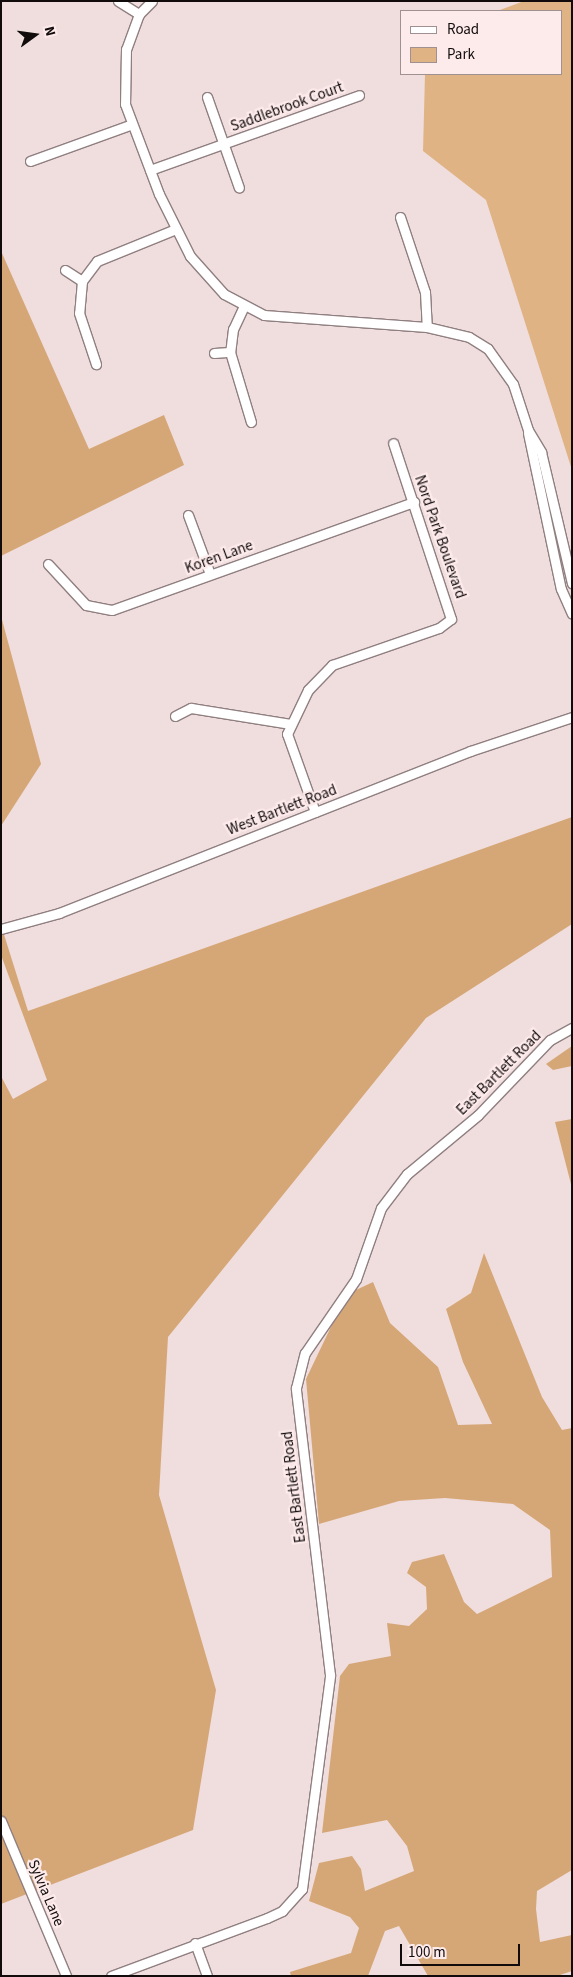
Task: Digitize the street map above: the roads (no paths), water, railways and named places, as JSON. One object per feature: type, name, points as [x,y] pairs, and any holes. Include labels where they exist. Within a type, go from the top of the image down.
[{"type":"street","points":[[118,1],[139,14]]},
{"type":"street","points":[[152,1],[139,14],[123,66],[130,125],[176,229],[208,278],[242,308],[282,319],[426,327],[469,337],[488,349],[513,384],[528,430],[545,464],[572,583]]},
{"type":"street","name":"Saddlebrook Court","points":[[150,170],[359,95]]},
{"type":"street","points":[[207,97],[224,144]]},
{"type":"street","points":[[30,162],[130,125]]},
{"type":"street","name":"Saddlebrook Court","points":[[224,144],[238,188]]},
{"type":"street","points":[[400,217],[424,287],[426,327]]},
{"type":"street","points":[[96,364],[79,313],[82,281],[97,261],[176,229]]},
{"type":"street","points":[[65,270],[82,281]]},
{"type":"street","points":[[242,308],[233,329],[230,352],[251,422]]},
{"type":"street","points":[[214,353],[230,352]]},
{"type":"street","points":[[528,430],[533,468],[561,589],[572,614]]},
{"type":"street","name":"Nord Park Boulevard","points":[[291,724],[308,690],[332,665],[439,628],[451,619],[393,443]]},
{"type":"street","points":[[533,468],[545,464]]},
{"type":"street","name":"Koren Lane","points":[[48,564],[86,605],[104,610],[414,502]]},
{"type":"street","points":[[188,515],[210,574]]},
{"type":"street","points":[[175,716],[191,708],[291,724],[288,734],[315,812]]},
{"type":"street","name":"West Bartlett Road","points":[[1,930],[59,913],[315,812],[572,717]]},
{"type":"street","name":"East Bartlett Road","points":[[111,1976],[282,1911],[302,1890],[306,1877],[330,1675],[296,1388],[305,1353],[356,1279],[381,1208],[407,1174],[478,1116],[550,1040],[572,1028]]},
{"type":"street","name":"Sylvia Lane","points":[[1,1821],[66,1976]]},
{"type":"street","points":[[195,1943],[207,1976]]}]
